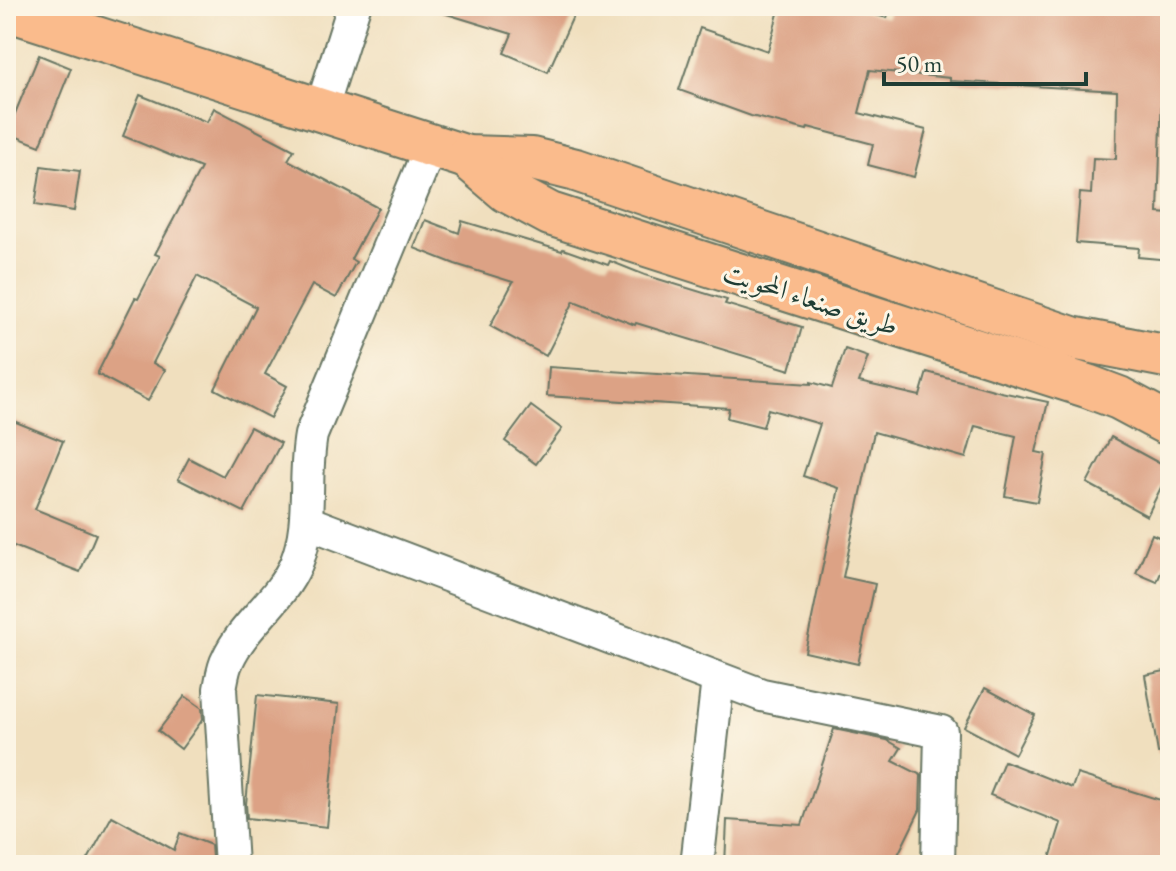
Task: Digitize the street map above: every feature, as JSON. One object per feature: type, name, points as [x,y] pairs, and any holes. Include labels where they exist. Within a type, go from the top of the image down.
[{"type":"main road","name":"طريق صنعاء المحويت","points":[[6,9],[449,151],[509,156],[554,164],[1072,338],[1168,354]]},
{"type":"main road","name":"طريق صنعاء المحويت","points":[[449,151],[507,191],[550,214],[1087,386],[1119,398],[1167,425]]},
{"type":"main road","points":[[1167,425],[1156,399],[1157,374],[1168,354]]},
{"type":"street","points":[[321,110],[354,6]]},
{"type":"street","points":[[231,865],[220,689],[223,672],[235,647],[285,584],[296,564],[307,522],[306,478],[311,435],[449,151]]},
{"type":"street","points":[[307,522],[762,695],[941,732],[938,865]]},
{"type":"street","points":[[697,865],[718,679]]},
{"type":"building","points":[[438,6],[561,6],[575,12],[548,72],[504,53],[512,34],[437,11]]},
{"type":"building","points":[[780,6],[842,6],[887,18],[890,6],[1170,6],[1170,94],[1162,94],[1158,213],[1170,214],[1170,260],[1138,257],[1139,248],[1076,243],[1080,193],[1091,194],[1093,158],[1116,159],[1117,91],[950,81],[950,78],[870,70],[859,113],[926,130],[914,177],[868,165],[873,144],[751,116],[679,90],[700,28],[768,51]]},
{"type":"building","points":[[39,55],[71,68],[40,146],[7,133]]},
{"type":"building","points":[[140,95],[207,122],[214,108],[294,150],[288,160],[378,208],[351,259],[356,262],[336,298],[312,285],[265,374],[287,386],[270,418],[215,389],[256,307],[197,276],[153,363],[165,370],[148,401],[97,374],[160,256],[155,254],[201,168],[123,136]]},
{"type":"building","points":[[41,166],[80,171],[74,211],[35,205]]},
{"type":"building","points":[[425,220],[459,233],[462,221],[608,265],[610,261],[727,300],[725,304],[802,327],[790,370],[635,325],[574,301],[546,356],[490,326],[513,282],[414,248]]},
{"type":"building","points":[[845,349],[868,357],[859,382],[920,396],[927,372],[1048,402],[1036,452],[1046,454],[1037,502],[1005,496],[1016,436],[975,426],[966,458],[874,432],[843,577],[875,584],[858,664],[805,652],[839,488],[803,476],[820,424],[768,409],[763,427],[727,418],[729,408],[547,396],[549,367],[811,382],[832,388]]},
{"type":"building","points":[[531,406],[562,429],[536,464],[505,441]]},
{"type":"building","points":[[6,418],[63,441],[35,509],[96,534],[80,572],[6,543]]},
{"type":"building","points":[[250,427],[281,443],[244,512],[178,479],[189,458],[223,476]]},
{"type":"building","points":[[1111,437],[1170,469],[1147,516],[1087,483]]},
{"type":"building","points":[[1152,534],[1170,542],[1170,551],[1157,582],[1136,573]]},
{"type":"building","points":[[1170,670],[1170,752],[1158,753],[1145,675]]},
{"type":"building","points":[[985,688],[1035,715],[1015,754],[964,727]]},
{"type":"building","points":[[257,695],[339,704],[327,827],[247,818]]},
{"type":"building","points":[[185,696],[202,708],[203,719],[181,749],[158,731]]},
{"type":"building","points":[[834,729],[887,740],[901,748],[893,761],[921,775],[920,810],[893,865],[725,865],[727,820],[802,825]]},
{"type":"building","points":[[1004,761],[1072,788],[1077,774],[1170,803],[1170,865],[1048,865],[1061,823],[990,795]]},
{"type":"building","points":[[112,816],[174,850],[180,833],[211,845],[209,865],[85,865]]}]
